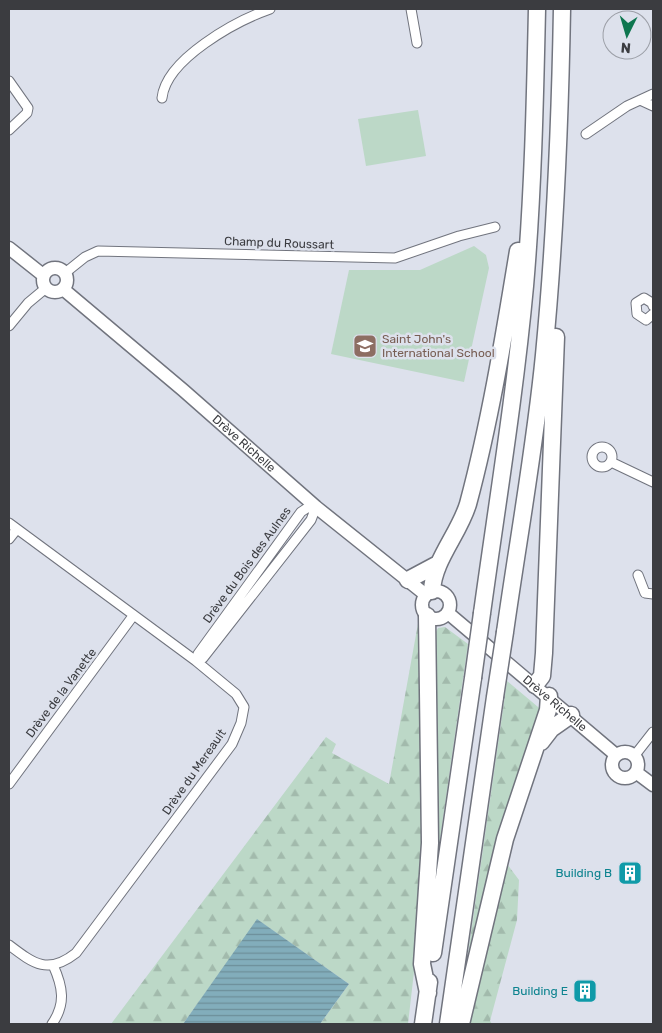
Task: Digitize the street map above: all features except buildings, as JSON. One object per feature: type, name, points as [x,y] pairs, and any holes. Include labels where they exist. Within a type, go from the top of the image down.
[{"type":"highway","points":[[423,1024],[518,356],[530,216],[537,9]]},
{"type":"highway","points":[[448,1024],[544,358],[551,277],[560,108],[562,9]]},
{"type":"highway","points":[[429,593],[438,564],[456,534],[468,504],[519,245],[530,216]]},
{"type":"highway","points":[[535,685],[542,676],[544,653],[558,289],[551,277]]},
{"type":"highway","points":[[408,580],[438,564]]},
{"type":"highway","points":[[427,616],[430,842],[422,964],[428,993]]},
{"type":"highway","points":[[461,1024],[505,839],[548,710],[549,696]]},
{"type":"highway","points":[[535,750],[551,729],[571,714]]},
{"type":"street","points":[[162,98],[163,86],[194,52],[218,32],[270,9]]},
{"type":"street","points":[[411,9],[417,43]]},
{"type":"street","points":[[9,81],[28,108],[27,113],[9,130]]},
{"type":"street","points":[[586,134],[620,110],[653,94]]},
{"type":"street","points":[[640,100],[653,106]]},
{"type":"street","name":"Champ du Roussart","points":[[66,273],[92,253],[105,251],[395,258],[459,236],[495,227]]},
{"type":"street","points":[[9,248],[44,281],[54,291],[63,290],[67,281],[66,273],[55,269],[44,281],[9,326]]},
{"type":"street","name":"Drève Richelle","points":[[63,290],[183,390],[316,507],[408,580],[429,593]]},
{"type":"street","points":[[653,306],[652,302],[644,298],[636,303],[637,314],[646,320],[653,314]]},
{"type":"street","points":[[611,462],[653,482]]},
{"type":"street","name":"Drève du Bois des Aulnes","points":[[196,661],[203,658],[310,520],[316,507]]},
{"type":"street","name":"Drève du Mereault","points":[[9,523],[196,661],[236,694],[244,707],[241,723],[232,744],[84,945],[69,958],[53,965]]},
{"type":"street","points":[[9,539],[17,529]]},
{"type":"street","points":[[638,575],[644,593],[653,594]]},
{"type":"street","points":[[429,593],[445,594],[449,600],[448,613],[438,619],[427,616],[422,606],[429,593]]},
{"type":"street","name":"Drève Richelle","points":[[448,613],[571,714],[616,755]]},
{"type":"street","name":"Drève de la Vanette","points":[[9,784],[133,616]]},
{"type":"street","points":[[635,755],[653,732]]},
{"type":"street","points":[[622,752],[635,755],[639,766],[637,773],[628,778],[618,776],[612,763],[616,755],[622,752]]},
{"type":"street","points":[[637,773],[653,785]]},
{"type":"street","points":[[9,944],[32,962],[53,965],[61,983],[62,998],[60,1012],[52,1024]]},
{"type":"green space","points":[[418,110],[426,156],[366,166],[358,119]]},
{"type":"green space","points":[[474,246],[486,255],[489,268],[464,382],[331,354],[349,270],[420,270]]},
{"type":"green space","points":[[419,618],[423,823],[415,963],[408,1024],[320,1024],[349,984],[258,920],[183,1024],[111,1024],[326,737],[336,744],[332,753],[389,784]]},
{"type":"green space","points":[[445,627],[468,644],[432,895],[434,636],[438,628]]},
{"type":"green space","points":[[507,681],[544,712],[465,975]]},
{"type":"green space","points":[[507,864],[519,880],[517,920],[490,1021],[492,1024],[468,1024]]},
{"type":"water","points":[[257,919],[349,984],[320,1024],[183,1024]]},
{"type":"place","name":"Saint John's International School","points":[[365,346]]},
{"type":"place","name":"Building B","points":[[630,873]]},
{"type":"place","name":"Building E","points":[[585,991]]}]
